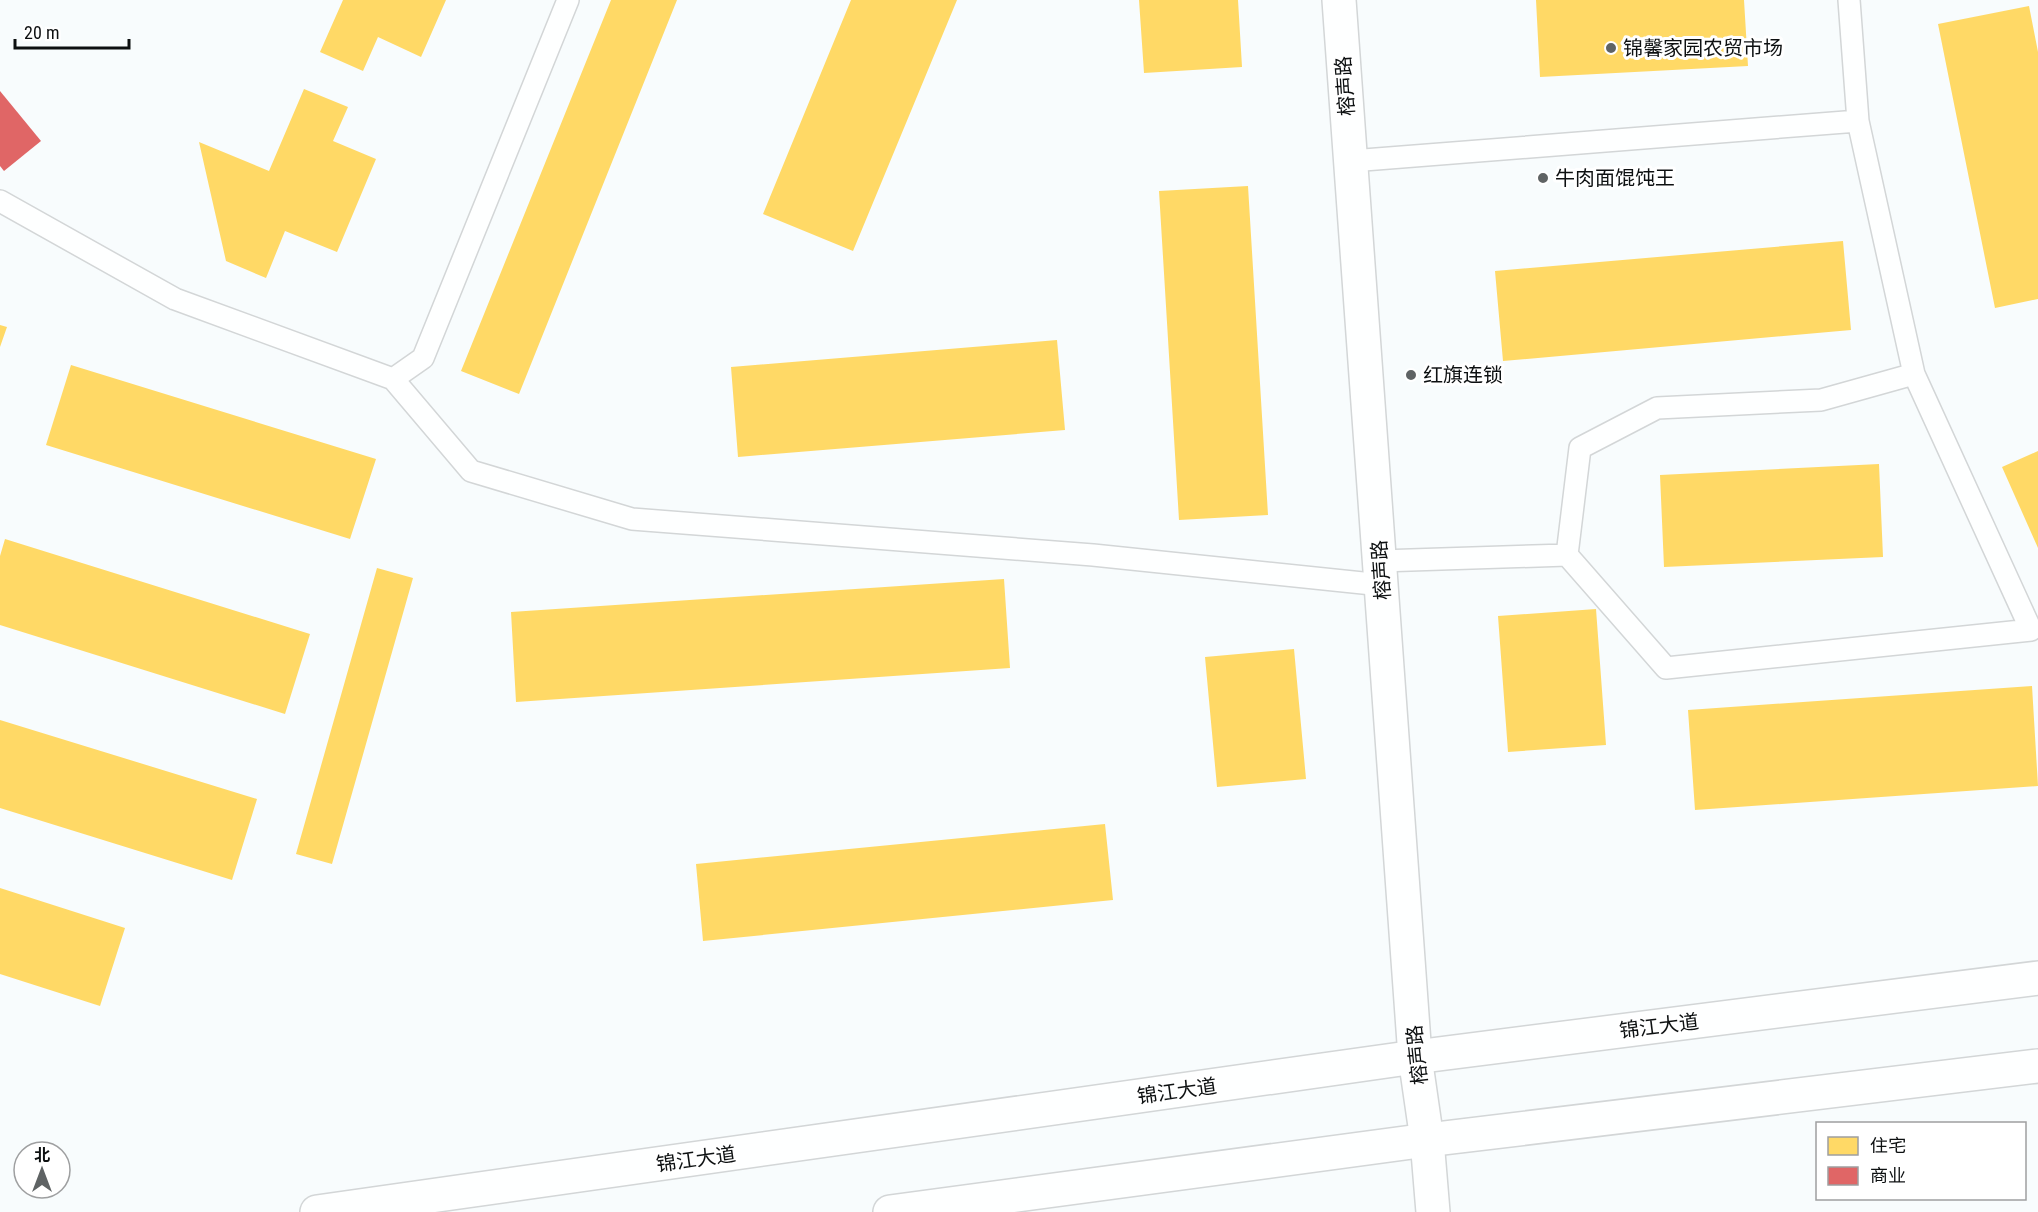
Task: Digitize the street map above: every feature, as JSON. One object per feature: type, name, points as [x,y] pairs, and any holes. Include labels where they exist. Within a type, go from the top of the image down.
[{"type":"main road","name":"榕声路","points":[[1339,0],[1416,1058],[1427,1140],[1432,1212]]},
{"type":"main road","name":"锦江大道","points":[[317,1212],[1416,1058],[2038,978]]},
{"type":"main road","points":[[890,1212],[1427,1140],[2038,1066]]},
{"type":"lane","points":[[393,379],[423,358],[568,0]]},
{"type":"lane","points":[[1849,0],[1858,121],[1914,374],[2031,630],[1666,668],[1567,555],[1580,448],[1657,408],[1821,400],[1914,374]]},
{"type":"lane","points":[[1351,161],[1858,121]]},
{"type":"lane","points":[[0,201],[175,299],[393,379],[471,471],[632,519],[1093,555],[1381,573],[1567,555]]},
{"type":"building: 住宅","points":[[343,0],[446,0],[421,57],[378,37],[363,71],[320,52]]},
{"type":"building: 住宅","points":[[611,0],[677,0],[519,394],[461,371]]},
{"type":"building: 住宅","points":[[851,0],[957,0],[853,251],[763,214]]},
{"type":"building: 住宅","points":[[1139,0],[1238,0],[1242,67],[1144,73]]},
{"type":"building: 住宅","points":[[1536,0],[1744,0],[1748,66],[1540,77]]},
{"type":"building: 住宅","points":[[2029,6],[2038,52],[2038,299],[1995,308],[1938,24]]},
{"type":"building: 住宅","points":[[304,89],[348,107],[333,141],[376,159],[337,252],[285,231],[266,278],[226,261],[199,142],[269,171]]},
{"type":"building: 住宅","points":[[1248,186],[1268,515],[1179,520],[1159,191]]},
{"type":"building: 住宅","points":[[1843,241],[1851,330],[1503,361],[1495,271]]},
{"type":"building: 住宅","points":[[0,325],[7,327],[0,347]]},
{"type":"building: 住宅","points":[[1057,340],[1065,430],[738,457],[731,367]]},
{"type":"building: 住宅","points":[[71,365],[376,459],[350,539],[46,445]]},
{"type":"building: 住宅","points":[[2038,451],[2038,548],[2002,467]]},
{"type":"building: 住宅","points":[[1879,464],[1883,557],[1664,567],[1660,475]]},
{"type":"building: 住宅","points":[[5,539],[310,634],[285,714],[0,625],[0,556]]},
{"type":"building: 住宅","points":[[377,568],[413,578],[332,864],[296,854]]},
{"type":"building: 住宅","points":[[1004,579],[1010,668],[516,702],[511,612]]},
{"type":"building: 住宅","points":[[1596,609],[1606,745],[1508,752],[1498,616]]},
{"type":"building: 住宅","points":[[1294,649],[1306,779],[1217,787],[1205,657]]},
{"type":"building: 住宅","points":[[2032,686],[2038,786],[1695,810],[1688,710]]},
{"type":"building: 住宅","points":[[0,720],[257,799],[232,880],[0,808]]},
{"type":"building: 住宅","points":[[1105,824],[1113,900],[703,941],[696,864]]},
{"type":"building: 住宅","points":[[0,888],[125,928],[100,1006],[0,974]]},
{"type":"building: 商业","points":[[0,91],[41,141],[4,171],[0,166]]},
{"type":"place","name":"锦馨家园农贸市场","points":[[1611,48]]},
{"type":"place","name":"牛肉面馄饨王","points":[[1543,178]]},
{"type":"place","name":"红旗连锁","points":[[1411,375]]}]
